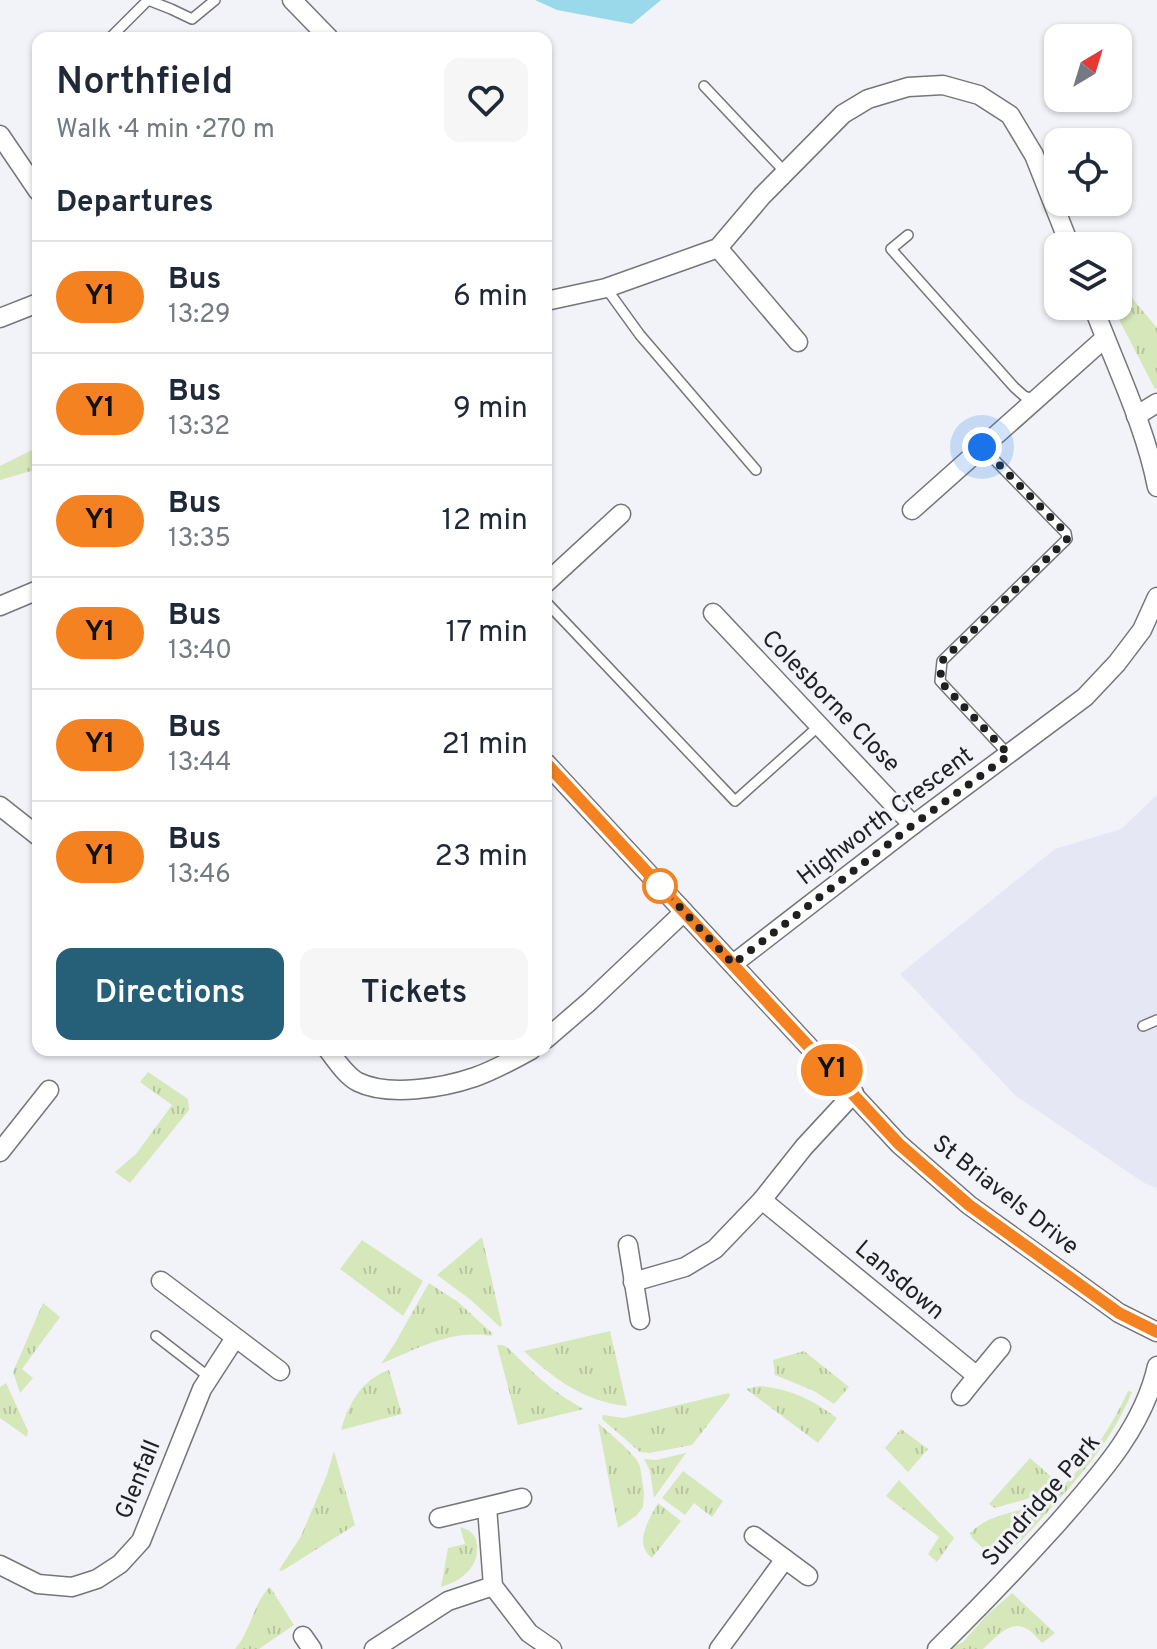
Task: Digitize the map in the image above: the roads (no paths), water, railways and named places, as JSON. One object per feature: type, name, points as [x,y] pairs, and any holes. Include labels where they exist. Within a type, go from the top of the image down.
[{"type":"street","points":[[292,0],[323,32]]},
{"type":"street","points":[[552,300],[606,288],[718,248],[785,172],[843,114],[868,99],[908,87],[943,85],[955,88],[979,95],[1010,115],[1034,155],[1064,232]]},
{"type":"street","points":[[0,135],[32,182]]},
{"type":"street","points":[[718,248],[798,342]]},
{"type":"street","points":[[0,318],[32,305]]},
{"type":"street","points":[[1098,320],[1136,416],[1157,487]]},
{"type":"street","points":[[912,510],[1105,338]]},
{"type":"street","points":[[1136,416],[1157,403]]},
{"type":"street","points":[[552,577],[621,514]]},
{"type":"street","points":[[0,606],[32,593]]},
{"type":"street","name":"Highworth Crescent","points":[[733,964],[1085,697],[1142,630],[1157,597]]},
{"type":"street","name":"Colesborne Close","points":[[713,613],[913,825]]},
{"type":"street","name":"St Briavels Drive","points":[[552,769],[899,1144],[969,1205],[1119,1313],[1157,1332]]},
{"type":"street","points":[[0,806],[32,831]]},
{"type":"street","points":[[552,1034],[684,912]]},
{"type":"street","points":[[333,1056],[356,1082],[389,1091],[473,1078],[521,1056]]},
{"type":"street","points":[[0,1152],[49,1090]]},
{"type":"street","points":[[633,1282],[685,1267],[715,1249],[762,1200],[804,1147],[854,1093]]},
{"type":"street","name":"Lansdown","points":[[762,1200],[977,1376]]},
{"type":"street","points":[[628,1245],[640,1320]]},
{"type":"street","points":[[161,1281],[280,1371]]},
{"type":"street","name":"Glenfall","points":[[0,1565],[38,1584],[72,1587],[97,1579],[120,1564],[141,1541],[202,1389],[235,1338]]},
{"type":"street","points":[[961,1396],[1001,1347]]},
{"type":"street","name":"Sundridge Park","points":[[937,1649],[1035,1548],[1120,1447],[1129,1435],[1154,1382],[1157,1366]]},
{"type":"street","points":[[439,1518],[522,1498]]},
{"type":"street","points":[[487,1507],[493,1586],[529,1633],[552,1649]]},
{"type":"street","points":[[754,1536],[808,1576]]},
{"type":"street","points":[[719,1649],[785,1559]]},
{"type":"street","points":[[374,1649],[448,1601],[493,1586]]},
{"type":"lane","points":[[116,32],[148,0],[192,19],[215,0]]},
{"type":"lane","points":[[704,86],[785,172]]},
{"type":"lane","points":[[908,235],[891,249],[1014,387],[1035,400]]},
{"type":"lane","points":[[606,288],[640,335],[756,470]]},
{"type":"lane","points":[[982,447],[1066,533],[1067,539],[942,661],[940,681],[1009,755]]},
{"type":"lane","points":[[552,608],[735,801],[820,725]]},
{"type":"lane","points":[[1143,1026],[1157,1020]]},
{"type":"lane","points":[[156,1336],[209,1377]]},
{"type":"water","points":[[535,0],[661,0],[632,24],[557,10]]}]
